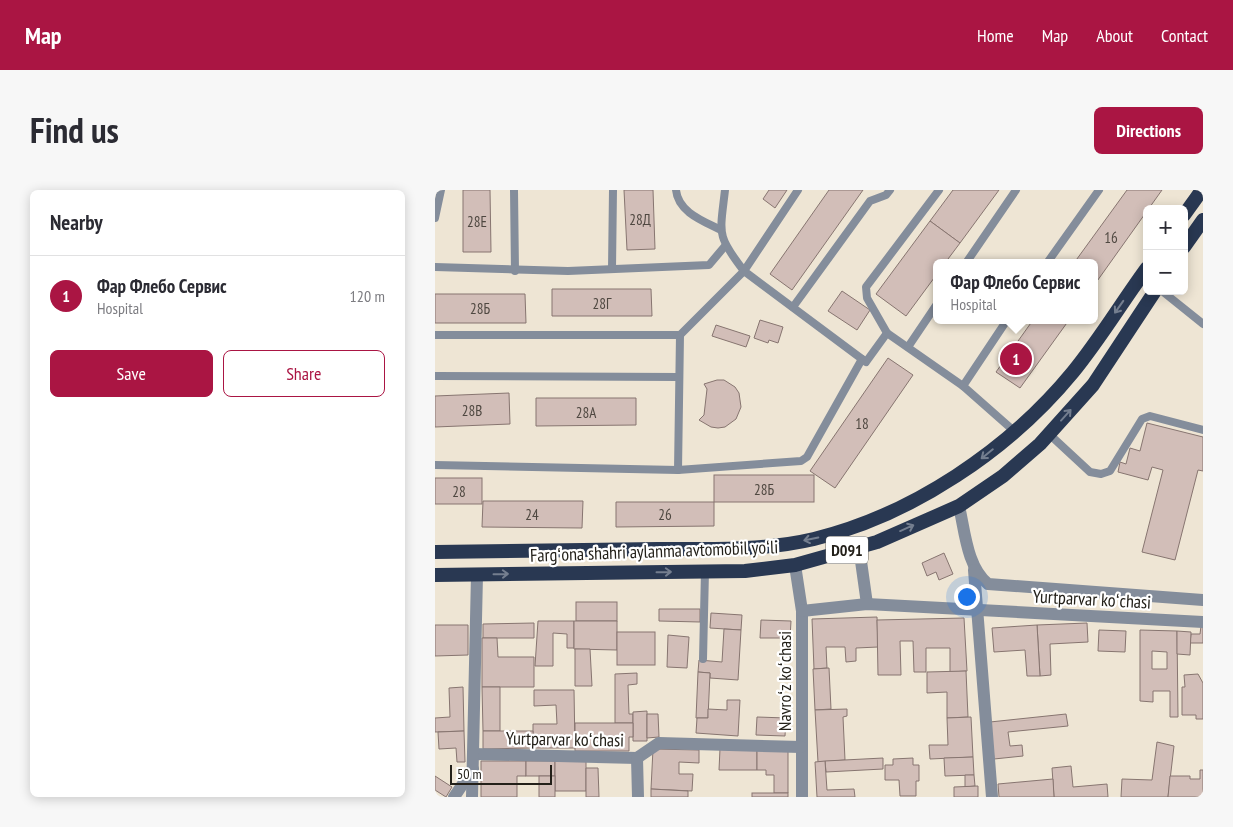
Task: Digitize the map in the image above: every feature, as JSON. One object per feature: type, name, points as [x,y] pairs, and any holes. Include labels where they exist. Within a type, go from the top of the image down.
[{"type":"highway","points":[[1188,209],[1202,190]]},
{"type":"highway","points":[[1188,241],[1203,220]]},
{"type":"highway","points":[[1185,250],[1203,237]]},
{"type":"highway","name":"Fargʻona shahri aylanma avtomobil yoʻli","points":[[435,552],[743,548],[813,539],[877,518],[935,490],[987,456],[1073,372],[1143,274]]},
{"type":"highway","name":"Fargʻona shahri aylanma avtomobil yoʻli","points":[[435,575],[745,571],[795,565],[885,538],[959,506],[1003,476],[1049,434],[1093,384],[1152,295]]},
{"type":"highway","points":[[877,518],[885,538]]},
{"type":"street","points":[[959,506],[974,568],[979,611],[992,797]]},
{"type":"street","points":[[859,547],[867,604]]},
{"type":"street","name":"Navroʻz koʻchasi","points":[[795,565],[802,611],[802,797]]},
{"type":"street","points":[[974,568],[980,578],[989,584],[1203,600]]},
{"type":"street","points":[[472,797],[477,575]]},
{"type":"street","name":"Yurtparvar koʻchasi","points":[[802,611],[867,604],[1203,622]]},
{"type":"street","name":"Yurtparvar koʻchasi","points":[[473,754],[637,758],[659,743],[801,747]]},
{"type":"street","points":[[637,758],[638,797]]},
{"type":"street","points":[[454,797],[473,769]]},
{"type":"lane","points":[[435,218],[441,190]]},
{"type":"lane","points":[[514,190],[515,271]]},
{"type":"lane","points":[[612,269],[613,190]]},
{"type":"lane","points":[[676,190],[677,198],[694,217],[721,230]]},
{"type":"lane","points":[[725,190],[721,230],[725,246],[744,270],[866,362],[887,333]]},
{"type":"lane","points":[[678,470],[680,335],[744,270],[798,190]]},
{"type":"lane","points":[[793,307],[869,201],[886,195],[890,190]]},
{"type":"lane","points":[[939,190],[866,287],[867,298],[887,333],[963,386],[1014,430]]},
{"type":"lane","points":[[969,259],[1016,190]]},
{"type":"lane","points":[[1050,259],[1099,190]]},
{"type":"lane","points":[[435,267],[515,271],[709,265],[725,246]]},
{"type":"lane","points":[[1167,295],[1203,324]]},
{"type":"lane","points":[[907,347],[933,310]]},
{"type":"lane","points":[[963,386],[1004,324]]},
{"type":"lane","points":[[435,335],[680,335]]},
{"type":"lane","points":[[435,465],[678,470],[801,461],[807,457],[862,359]]},
{"type":"lane","points":[[435,376],[679,377]]},
{"type":"lane","points":[[1049,434],[1090,472],[1101,474],[1110,471],[1142,419],[1150,416],[1203,430]]},
{"type":"lane","points":[[703,659],[705,571]]},
{"type":"building","points":[[463,190],[490,190],[491,252],[463,252]]},
{"type":"building","points":[[624,190],[653,190],[655,249],[627,250]]},
{"type":"building","points":[[769,190],[787,190],[775,208],[763,199]]},
{"type":"building","points":[[829,190],[863,190],[792,290],[770,274]]},
{"type":"building","points":[[953,190],[999,190],[960,243],[930,221]]},
{"type":"building","points":[[1127,190],[1162,190],[1151,205],[1143,205],[1143,217],[1098,280],[1098,259],[1077,259]]},
{"type":"building","points":[[930,221],[960,243],[948,259],[933,259],[933,279],[906,316],[876,294]]},
{"type":"building","points":[[552,289],[651,289],[652,316],[552,316]]},
{"type":"building","points":[[842,291],[870,310],[857,330],[828,311]]},
{"type":"building","points":[[435,294],[525,294],[526,323],[435,323]]},
{"type":"building","points":[[760,320],[783,327],[778,343],[769,340],[768,343],[754,338]]},
{"type":"building","points":[[1030,324],[1066,324],[1020,388],[996,372]]},
{"type":"building","points":[[716,325],[750,336],[746,347],[712,336]]},
{"type":"building","points":[[888,358],[913,375],[835,488],[810,471]]},
{"type":"building","points":[[724,380],[735,387],[739,393],[741,407],[736,419],[725,427],[718,428],[711,427],[699,420],[704,415],[707,389],[704,384]]},
{"type":"building","points":[[509,393],[510,424],[435,427],[435,396]]},
{"type":"building","points":[[536,398],[636,398],[636,425],[536,426]]},
{"type":"building","points":[[1147,423],[1203,437],[1203,471],[1198,470],[1175,560],[1142,552],[1163,470],[1152,467],[1148,480],[1118,472],[1120,462],[1126,464],[1130,448],[1140,451]]},
{"type":"building","points":[[714,475],[814,475],[814,502],[714,502]]},
{"type":"building","points":[[435,478],[482,478],[482,504],[435,504]]},
{"type":"building","points":[[483,501],[583,501],[582,528],[482,527]]},
{"type":"building","points":[[616,502],[714,502],[714,526],[616,527]]},
{"type":"building","points":[[944,553],[953,574],[939,580],[936,572],[927,576],[922,563]]},
{"type":"building","points":[[576,602],[617,602],[617,621],[576,621]]},
{"type":"building","points":[[659,609],[700,609],[700,622],[659,621]]},
{"type":"building","points":[[711,613],[742,615],[741,630],[710,628]]},
{"type":"building","points":[[877,617],[878,647],[856,648],[856,661],[846,662],[845,647],[826,647],[827,668],[814,669],[812,619]]},
{"type":"building","points":[[964,618],[967,671],[950,672],[950,648],[926,648],[926,672],[914,672],[913,641],[900,641],[901,675],[878,675],[877,620]]},
{"type":"building","points":[[761,620],[791,621],[790,638],[760,638]]},
{"type":"building","points":[[538,621],[574,621],[574,648],[567,648],[567,634],[553,633],[553,666],[535,666]]},
{"type":"building","points":[[574,621],[617,621],[617,650],[574,649]]},
{"type":"building","points":[[534,623],[534,638],[483,638],[483,624]]},
{"type":"building","points":[[1087,623],[1088,642],[1050,644],[1051,675],[1040,676],[1037,625]]},
{"type":"building","points":[[435,625],[468,625],[468,655],[435,656]]},
{"type":"building","points":[[1037,625],[1040,676],[1027,676],[1025,650],[994,652],[992,628]]},
{"type":"building","points":[[1201,626],[1203,626],[1203,643],[1190,643],[1191,634],[1200,634]]},
{"type":"building","points":[[724,629],[741,630],[738,680],[710,678],[710,673],[698,672],[699,660],[722,662]]},
{"type":"building","points":[[1099,630],[1126,631],[1125,652],[1098,651]]},
{"type":"building","points":[[1140,630],[1177,631],[1178,717],[1170,717],[1170,691],[1153,691],[1153,702],[1140,701]],"holes":[[[1152,651],[1167,652],[1167,669],[1152,669]]]},
{"type":"building","points":[[1177,631],[1191,632],[1190,655],[1177,654]]},
{"type":"building","points":[[617,632],[655,632],[655,665],[617,665]]},
{"type":"building","points":[[668,635],[689,637],[687,668],[667,667]]},
{"type":"building","points":[[482,638],[497,638],[498,657],[534,657],[534,687],[482,687]]},
{"type":"building","points":[[575,649],[590,649],[592,686],[575,686]]},
{"type":"building","points":[[829,668],[831,709],[815,710],[813,669]]},
{"type":"building","points":[[966,671],[968,717],[947,718],[947,692],[927,693],[927,672]]},
{"type":"building","points":[[698,672],[710,673],[708,718],[696,718]]},
{"type":"building","points":[[637,673],[637,684],[628,685],[629,714],[633,714],[633,723],[615,723],[615,674]]},
{"type":"building","points":[[1198,674],[1203,683],[1203,719],[1196,719],[1196,715],[1182,715],[1182,687],[1185,687],[1184,675]]},
{"type":"building","points":[[463,687],[464,731],[435,732],[435,718],[450,717],[449,688]]},
{"type":"building","points":[[482,687],[500,687],[500,731],[483,731]]},
{"type":"building","points":[[534,690],[574,690],[575,748],[533,748],[533,724],[557,724],[556,705],[534,706]]},
{"type":"building","points":[[727,700],[740,700],[738,736],[696,733],[697,718],[708,718],[708,709],[727,710]]},
{"type":"building","points":[[847,709],[847,716],[843,717],[845,760],[818,762],[815,710]]},
{"type":"building","points":[[647,711],[647,741],[633,741],[633,712]]},
{"type":"building","points":[[647,714],[658,714],[659,737],[647,738]]},
{"type":"building","points":[[1066,714],[1068,726],[1008,732],[1010,746],[1022,745],[1023,756],[994,759],[990,722]]},
{"type":"building","points":[[757,717],[786,718],[785,736],[756,735]]},
{"type":"building","points":[[971,717],[973,757],[930,759],[929,745],[948,745],[947,718]]},
{"type":"building","points":[[575,723],[633,723],[633,737],[629,737],[629,751],[575,751]]},
{"type":"building","points":[[464,731],[465,762],[457,762],[456,748],[439,749],[438,732]]},
{"type":"building","points":[[483,731],[533,731],[533,748],[483,749]]},
{"type":"building","points":[[1157,742],[1174,746],[1168,797],[1121,797],[1122,779],[1152,780]]},
{"type":"building","points":[[653,749],[699,750],[699,763],[679,762],[679,774],[693,774],[692,791],[651,789]]},
{"type":"building","points":[[720,749],[757,749],[757,770],[719,770]]},
{"type":"building","points":[[757,749],[788,749],[788,793],[774,793],[774,775],[766,775],[766,770],[757,770]]},
{"type":"building","points":[[973,757],[974,775],[945,776],[944,758]]},
{"type":"building","points":[[883,758],[883,769],[826,772],[825,761]]},
{"type":"building","points":[[913,758],[913,765],[919,765],[919,781],[916,781],[916,796],[900,796],[899,780],[885,780],[885,765],[893,765],[893,759]]},
{"type":"building","points":[[481,761],[526,761],[526,776],[517,776],[517,797],[481,797]]},
{"type":"building","points":[[526,761],[555,761],[555,776],[526,776]]},
{"type":"building","points":[[555,761],[586,761],[586,791],[555,791]]},
{"type":"building","points":[[825,761],[827,790],[854,789],[855,797],[817,797],[815,762]]},
{"type":"building","points":[[1071,766],[1073,787],[1107,784],[1108,797],[1054,797],[1052,768]]},
{"type":"building","points":[[586,768],[598,768],[599,797],[586,797]]},
{"type":"building","points":[[1200,770],[1203,770],[1203,797],[1168,797],[1170,776],[1190,776],[1190,779],[1200,779]]},
{"type":"building","points":[[965,775],[974,775],[975,786],[965,787]]},
{"type":"building","points":[[435,776],[452,787],[446,797],[435,790]]},
{"type":"building","points":[[539,776],[555,776],[555,797],[539,797]]},
{"type":"building","points":[[1053,779],[1054,797],[999,797],[998,784]]},
{"type":"building","points":[[978,786],[978,797],[954,797],[954,787]]},
{"type":"building","points":[[651,789],[688,791],[688,797],[651,797]]},
{"type":"building","points":[[752,793],[788,793],[788,797],[752,797]]},
{"type":"place","name":"Фар Флебо Сервис","points":[[1016,359]]}]
